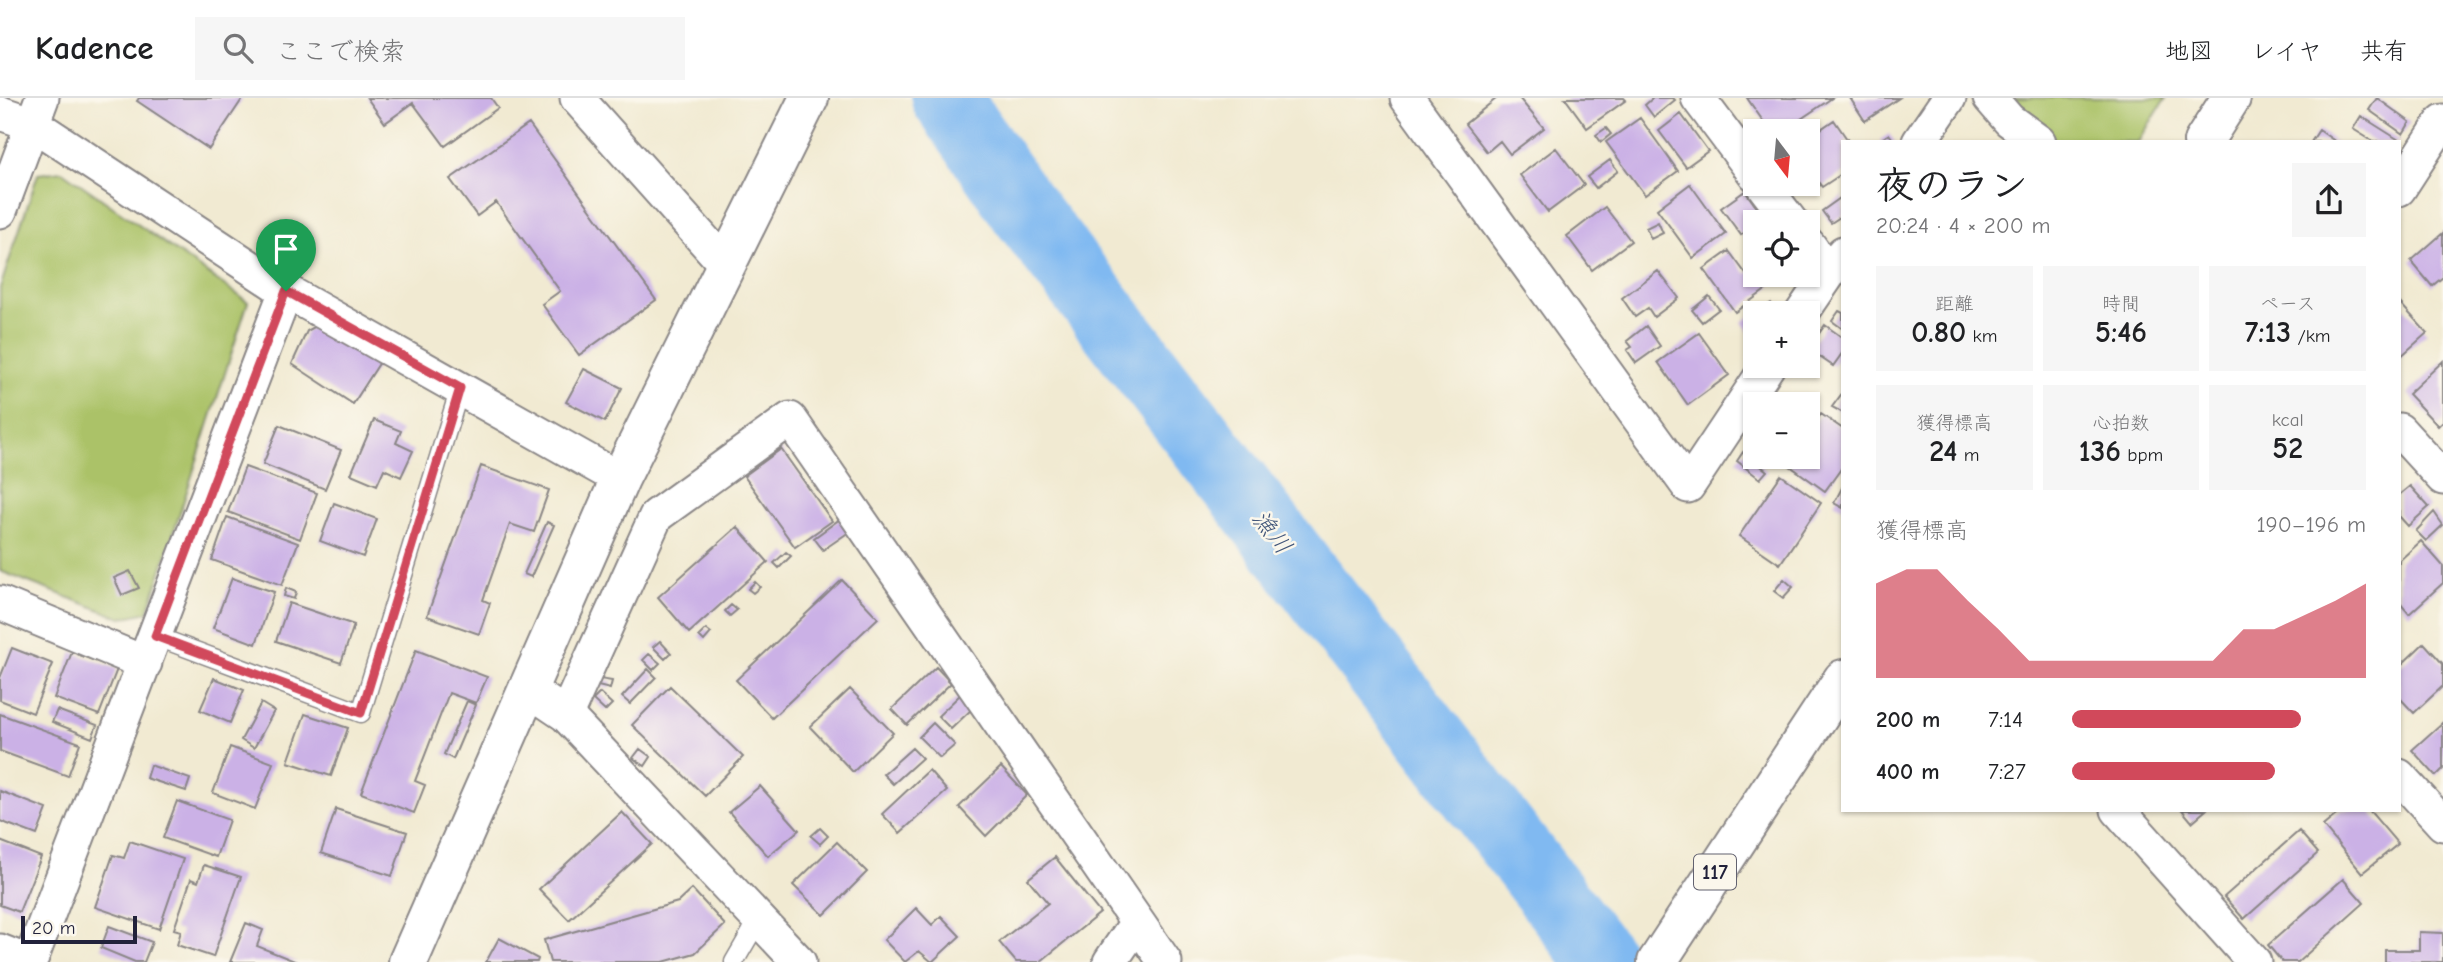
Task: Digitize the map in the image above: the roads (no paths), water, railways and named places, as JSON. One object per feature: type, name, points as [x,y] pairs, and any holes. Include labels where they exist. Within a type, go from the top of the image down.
[{"type":"street","points":[[577,98],[601,111],[726,265]]},
{"type":"street","points":[[408,962],[620,478],[809,98]]},
{"type":"street","points":[[1407,98],[1688,486],[1760,378]]},
{"type":"street","points":[[1698,98],[1743,158]]},
{"type":"street","points":[[1920,140],[1950,98]]},
{"type":"street","points":[[1990,98],[2010,120],[2036,140]]},
{"type":"street","points":[[2204,140],[2231,98]]},
{"type":"street","points":[[0,113],[37,111],[286,291],[620,478]]},
{"type":"street","points":[[0,211],[37,111]]},
{"type":"street","points":[[2401,185],[2441,129]]},
{"type":"street","points":[[1771,196],[1782,210]]},
{"type":"street","points":[[1810,301],[1836,263],[1820,252]]},
{"type":"street","points":[[0,951],[29,962],[286,291]]},
{"type":"street","points":[[566,715],[656,516],[790,419],[1136,924],[1165,962]]},
{"type":"street","points":[[2401,432],[2443,478]]},
{"type":"street","points":[[0,603],[150,650]]},
{"type":"street","name":"117","points":[[1657,962],[1772,783],[1841,682]]},
{"type":"street","points":[[526,688],[566,715],[799,962]]},
{"type":"street","points":[[2401,778],[2443,824]]},
{"type":"street","points":[[2120,812],[2254,962]]},
{"type":"street","points":[[1110,962],[1136,924]]},
{"type":"lane","points":[[150,650],[361,713],[460,388]]},
{"type":"lane","points":[[734,962],[759,919]]},
{"type":"waterway","name":"漁川","points":[[946,98],[1023,209],[1603,962]]}]
